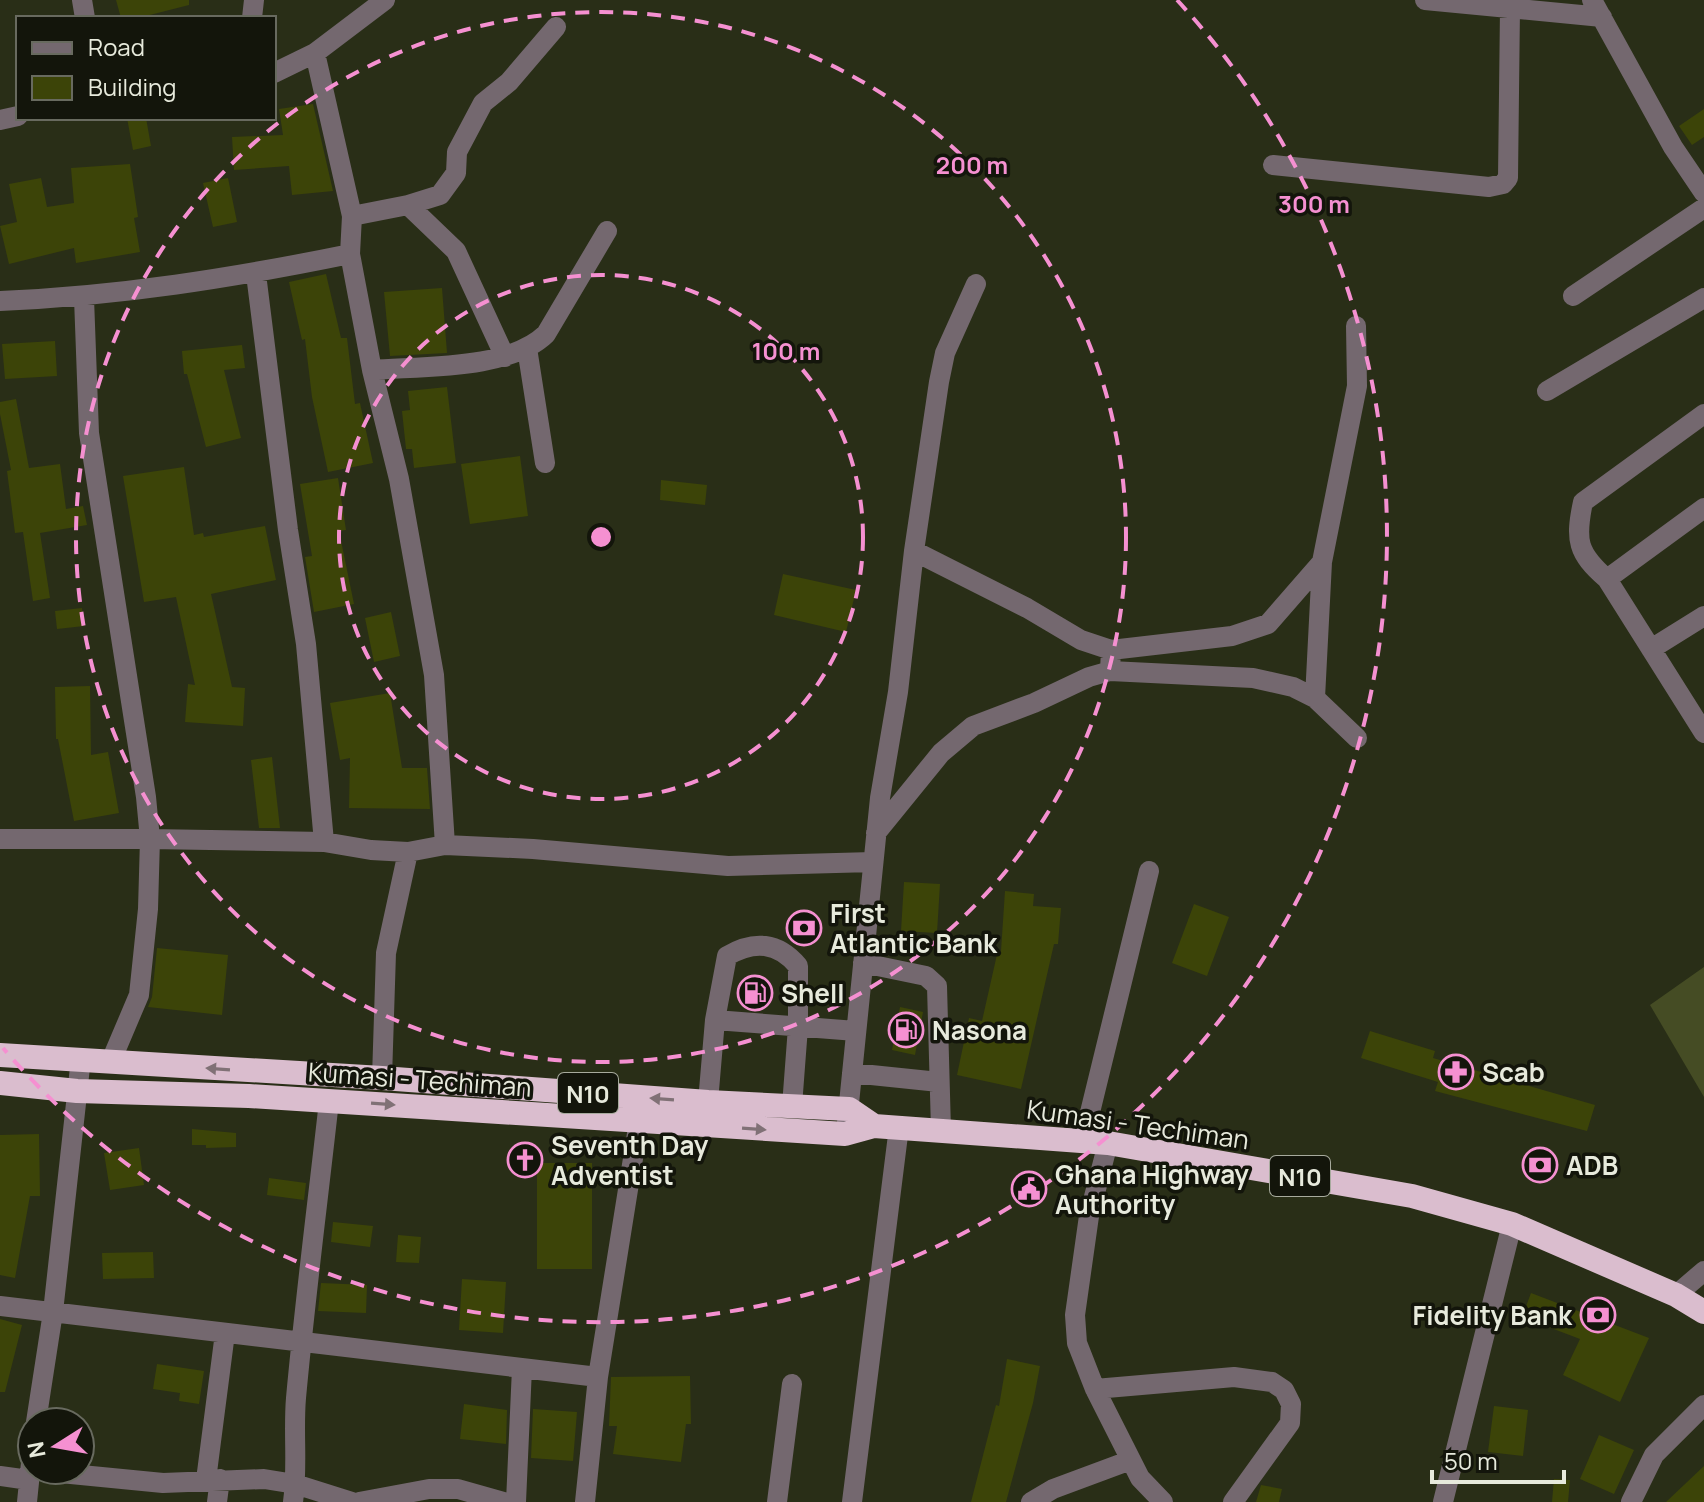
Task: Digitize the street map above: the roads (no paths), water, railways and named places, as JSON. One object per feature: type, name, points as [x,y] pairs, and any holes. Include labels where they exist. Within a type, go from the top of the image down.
[{"type":"highway","name":"N10","points":[[0,1055],[111,1061]]},
{"type":"highway","name":"Kumasi - Techiman","points":[[111,1061],[849,1109]]},
{"type":"highway","name":"N10","points":[[0,1083],[77,1091]]},
{"type":"highway","name":"Kumasi - Techiman","points":[[77,1091],[249,1096],[845,1134],[874,1126],[899,1127],[1108,1143],[1412,1196],[1512,1224],[1676,1295],[1704,1312]]},
{"type":"highway","points":[[849,1109],[874,1126]]},
{"type":"street","points":[[276,72],[315,53],[385,0]]},
{"type":"street","points":[[1425,0],[1510,8],[1597,8],[1673,147],[1704,193]]},
{"type":"street","points":[[1273,165],[1489,187],[1503,184],[1508,178],[1510,8]]},
{"type":"street","points":[[352,216],[440,195],[456,173],[457,152],[483,103],[509,82],[556,27]]},
{"type":"street","points":[[315,53],[352,216],[350,254],[372,370],[399,479],[434,675],[445,845]]},
{"type":"street","points":[[408,205],[456,251],[505,357]]},
{"type":"street","points":[[1573,296],[1704,208]]},
{"type":"street","points":[[372,370],[505,357],[527,348],[546,334],[607,231]]},
{"type":"street","points":[[0,301],[84,298],[256,274],[350,254]]},
{"type":"street","points":[[256,274],[288,530],[306,644],[324,842]]},
{"type":"street","points":[[845,1134],[876,833],[939,382],[945,353],[976,284]]},
{"type":"street","points":[[84,298],[89,433],[150,839],[148,909],[139,995],[111,1061]]},
{"type":"street","points":[[1547,391],[1704,298]]},
{"type":"street","points":[[1315,698],[1322,562],[1357,386],[1356,326]]},
{"type":"street","points":[[527,348],[545,463]]},
{"type":"street","points":[[1704,414],[1583,502],[1580,518],[1581,548],[1588,562],[1607,579],[1651,649],[1697,706],[1704,733]]},
{"type":"street","points":[[1607,579],[1704,508]]},
{"type":"street","points":[[914,551],[1027,608],[1081,640],[1111,650],[1232,636],[1268,624],[1322,562]]},
{"type":"street","points":[[1651,649],[1704,616]]},
{"type":"street","points":[[1110,671],[1111,650]]},
{"type":"street","points":[[876,833],[941,753],[973,726],[1110,671],[1253,678],[1293,687],[1315,698],[1357,738]]},
{"type":"street","points":[[0,839],[324,842],[408,852],[445,845],[533,849],[728,866],[873,862]]},
{"type":"street","points":[[382,1078],[386,953],[408,852]]},
{"type":"street","points":[[1083,1141],[1149,871]]},
{"type":"street","points":[[708,1102],[715,1020],[727,956],[741,948],[757,945],[786,951],[798,966],[798,1027],[792,1106]]},
{"type":"street","points":[[863,963],[926,976],[937,986],[941,1130]]},
{"type":"street","points":[[715,1020],[856,1031]]},
{"type":"street","points":[[38,1406],[53,1312],[81,1058]]},
{"type":"street","points":[[852,1073],[939,1082]]},
{"type":"street","points":[[294,1493],[295,1412],[301,1342],[329,1101]]},
{"type":"street","points":[[585,1502],[598,1377],[639,1121]]},
{"type":"street","points":[[852,1502],[899,1127]]},
{"type":"street","points":[[1108,1143],[1089,1216],[1075,1315],[1077,1343],[1095,1389],[1140,1478],[1163,1502]]},
{"type":"street","points":[[1443,1502],[1512,1224]]},
{"type":"street","points":[[1676,1295],[1704,1271]]},
{"type":"street","points":[[0,1306],[598,1377]]},
{"type":"street","points":[[217,1502],[213,1480],[225,1333]]},
{"type":"street","points":[[516,1502],[522,1368]]},
{"type":"street","points":[[1095,1389],[1234,1377],[1272,1382],[1284,1390],[1291,1404],[1290,1423],[1233,1502]]},
{"type":"street","points":[[777,1502],[792,1384]]},
{"type":"street","points":[[1631,1502],[1654,1455],[1704,1405]]},
{"type":"street","points":[[1031,1502],[1053,1489],[1131,1460]]},
{"type":"street","points":[[96,1475],[163,1483],[264,1479],[294,1493],[352,1502]]},
{"type":"street","points":[[359,1502],[429,1489],[458,1489],[504,1502]]},
{"type":"place","name":"First Atlantic Bank","points":[[804,928]]},
{"type":"place","name":"Shell","points":[[755,993]]},
{"type":"place","name":"Nasona","points":[[906,1030]]},
{"type":"place","name":"Scab","points":[[1456,1072]]},
{"type":"place","name":"Seventh Day Adventist","points":[[525,1160]]},
{"type":"place","name":"ADB","points":[[1540,1165]]},
{"type":"place","name":"Ghana Highway Authority","points":[[1029,1189]]},
{"type":"place","name":"Fidelity Bank","points":[[1598,1315]]}]
